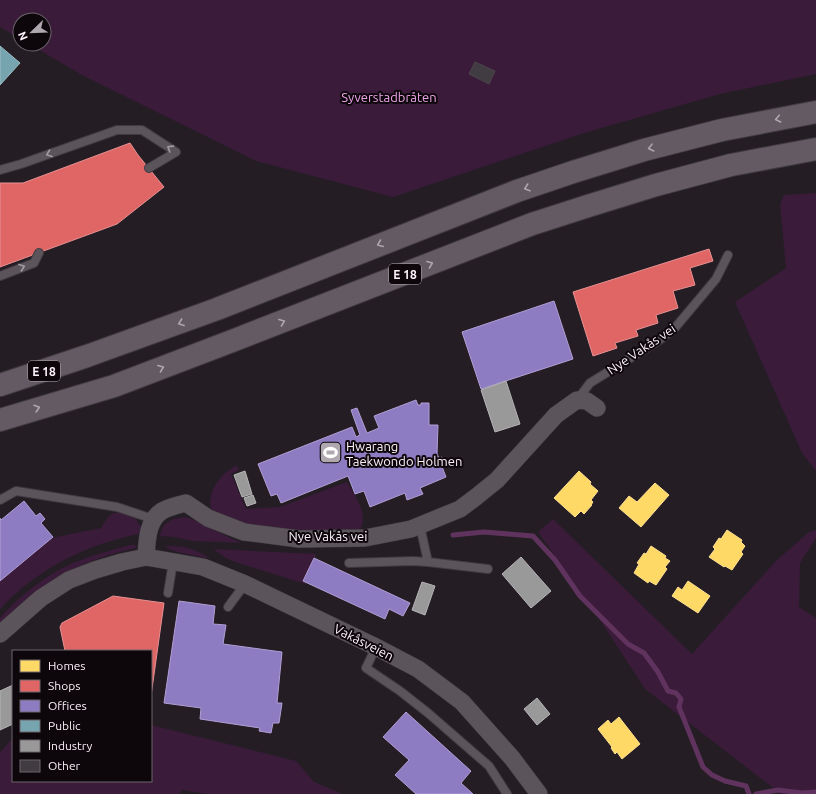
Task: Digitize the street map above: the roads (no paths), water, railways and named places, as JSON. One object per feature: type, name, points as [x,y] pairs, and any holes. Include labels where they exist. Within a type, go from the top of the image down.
[{"type":"highway","name":"E 18","points":[[0,384],[87,356],[218,309],[447,218],[517,191],[573,172],[644,150],[722,130],[816,112]]},
{"type":"highway","name":"E 18","points":[[0,420],[114,386],[532,224],[574,210],[656,185],[724,167],[816,149]]},
{"type":"street","points":[[577,400],[587,401],[597,408]]},
{"type":"street","name":"Nye Vakås vei","points":[[153,519],[163,511],[186,503],[208,518],[244,532],[299,539],[365,538],[411,529],[460,509],[497,480],[556,415],[577,400]]},
{"type":"street","points":[[0,634],[41,598],[69,580],[122,562],[146,557],[147,540],[153,519]]},
{"type":"street","name":"Vakåsveien","points":[[146,557],[203,567],[245,584],[376,647],[418,669],[462,702],[512,758],[539,794]]},
{"type":"lane","points":[[0,170],[117,130],[142,130],[176,152],[149,168]]},
{"type":"lane","points":[[0,276],[34,263],[39,253]]},
{"type":"lane","name":"Nye Vakås vei","points":[[577,400],[590,383],[658,341],[674,329],[716,279],[728,255]]},
{"type":"lane","points":[[0,500],[16,491],[117,507],[153,519]]},
{"type":"lane","points":[[420,526],[428,562]]},
{"type":"lane","points":[[349,563],[413,561],[488,569]]},
{"type":"lane","points":[[168,593],[173,562]]},
{"type":"lane","points":[[228,607],[245,584]]},
{"type":"lane","points":[[376,647],[366,668],[400,690],[489,766],[507,794]]},
{"type":"waterway","points":[[453,535],[484,532],[533,536],[555,560],[580,596],[628,644],[644,653],[658,672],[668,691],[676,693],[681,699],[679,707],[703,767],[712,775],[725,781],[746,786],[749,794]]},
{"type":"waterway","points":[[756,794],[778,790],[802,793],[816,792]]},
{"type":"place","name":"Hwarang Taekwondo Holmen","points":[[330,453]]},
{"type":"park label","name":"Syverstadbråten","points":[[389,97]]}]
